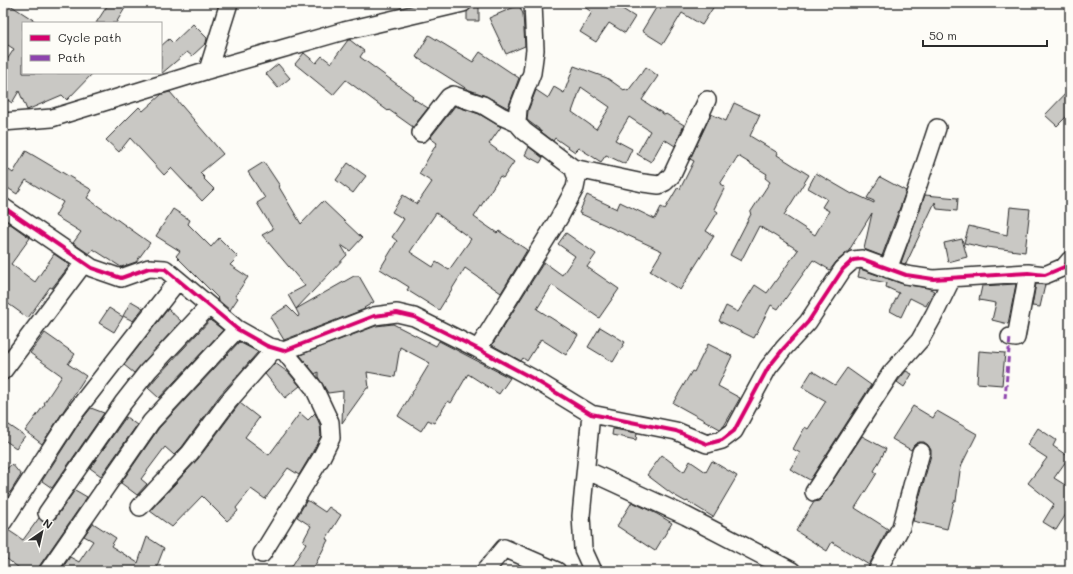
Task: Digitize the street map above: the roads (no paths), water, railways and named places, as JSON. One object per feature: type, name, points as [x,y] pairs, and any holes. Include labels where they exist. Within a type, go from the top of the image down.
[{"type":"street","points":[[208,70],[229,3]]},
{"type":"street","points":[[3,122],[52,118],[344,30],[463,3]]},
{"type":"street","points":[[517,123],[518,110],[532,73],[535,50],[533,3]]},
{"type":"street","points":[[422,133],[449,97],[453,95],[477,102],[517,123],[524,132],[573,168],[659,185],[665,182],[672,175],[707,100]]},
{"type":"street","points":[[888,269],[905,224],[937,128]]},
{"type":"street","points":[[478,349],[559,218],[575,188],[577,178],[573,168]]},
{"type":"street","points":[[3,207],[92,268],[121,278],[149,268],[165,269],[237,329],[267,346],[280,349],[314,388],[330,422],[331,438],[321,458],[262,554]]},
{"type":"street","points":[[140,506],[190,453],[228,402],[280,349],[374,316],[397,313],[414,316],[532,378],[591,414],[676,431],[707,444],[722,440],[734,430],[768,368],[808,322],[843,269],[853,260],[862,259],[906,275],[934,279],[1028,273],[1045,275],[1064,267],[1070,260]]},
{"type":"street","points":[[3,371],[84,263]]},
{"type":"street","points":[[1010,336],[1016,338],[1028,273]]},
{"type":"street","points":[[814,492],[891,373],[920,340],[934,316],[952,278]]},
{"type":"street","points":[[3,522],[72,416],[178,280]]},
{"type":"street","points":[[47,513],[123,403],[148,370],[209,306]]},
{"type":"street","points":[[48,571],[151,422],[237,329]]},
{"type":"street","points":[[587,568],[583,549],[581,516],[591,414]]},
{"type":"street","points":[[877,571],[901,527],[922,452]]},
{"type":"street","points":[[586,470],[686,516],[792,571]]},
{"type":"street","points":[[485,571],[504,548],[557,571]]}]
